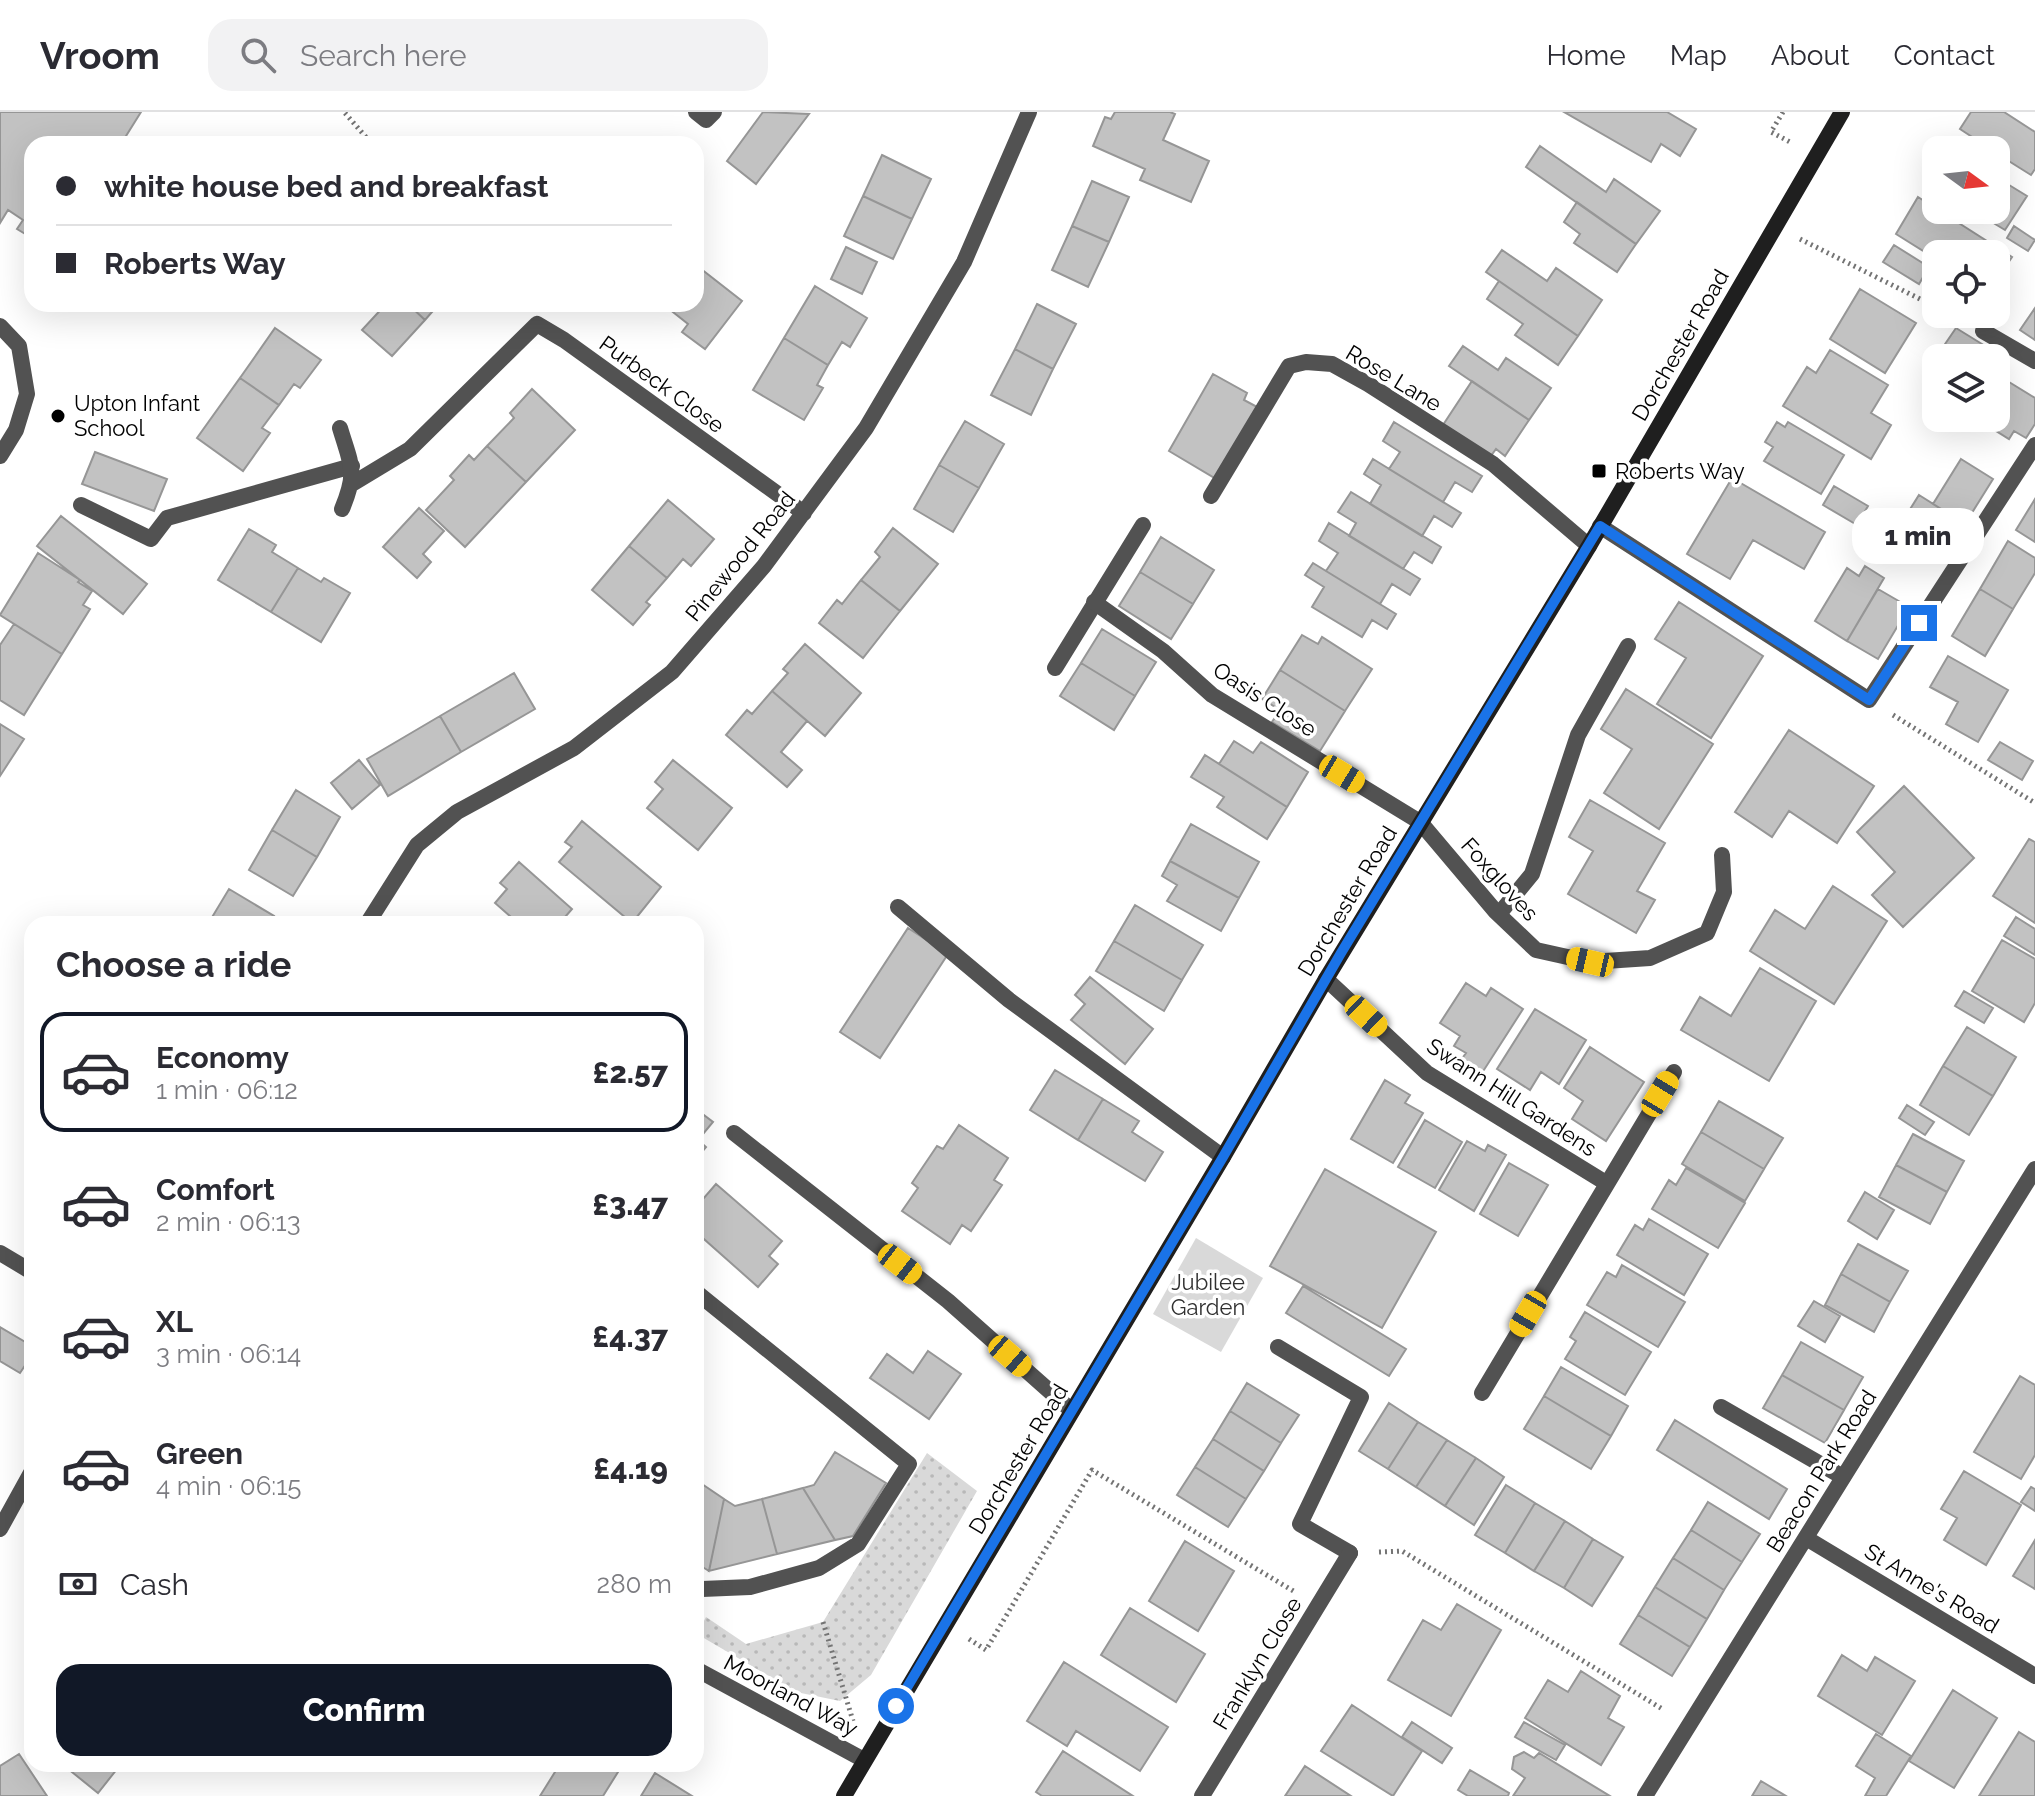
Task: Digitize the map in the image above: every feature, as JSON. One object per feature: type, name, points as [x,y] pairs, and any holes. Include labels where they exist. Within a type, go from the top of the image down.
[{"type":"main road","name":"Dorchester Road","points":[[844,1796],[1326,979],[1589,546],[1842,112]]},
{"type":"street","points":[[696,112],[706,120],[714,112]]},
{"type":"street","name":"Pinewood Road","points":[[372,916],[417,845],[457,812],[574,748],[672,672],[764,566],[866,428],[964,262],[1029,112]]},
{"type":"street","name":"Purbeck Close","points":[[352,484],[410,449],[537,324],[564,340],[804,513]]},
{"type":"street","points":[[0,326],[19,346],[27,394],[16,430],[0,456]]},
{"type":"street","points":[[1983,331],[2035,361]]},
{"type":"street","name":"Rose Lane","points":[[1211,496],[1289,366],[1306,362],[1332,364],[1493,464],[1589,546]]},
{"type":"street","points":[[340,428],[352,466],[352,484],[342,509]]},
{"type":"street","points":[[1600,526],[1869,700],[2035,445]]},
{"type":"street","points":[[81,505],[151,539],[167,518],[352,466]]},
{"type":"street","points":[[1055,668],[1143,525]]},
{"type":"street","name":"Oasis Close","points":[[1094,602],[1163,651],[1212,695],[1420,822]]},
{"type":"street","points":[[1499,914],[1532,874],[1578,735],[1628,646]]},
{"type":"street","name":"Foxgloves","points":[[1420,822],[1499,914],[1536,950],[1590,962],[1650,958],[1707,933],[1724,892],[1722,855]]},
{"type":"street","points":[[898,907],[1009,1000],[1223,1157]]},
{"type":"street","name":"Swann Hill Gardens","points":[[1326,979],[1427,1073],[1606,1183]]},
{"type":"street","name":"Swann Hill Gardens","points":[[1482,1393],[1674,1072]]},
{"type":"street","points":[[734,1133],[948,1301],[1072,1411]]},
{"type":"street","name":"Beacon Park Road","points":[[1645,1796],[2035,1169]]},
{"type":"street","points":[[0,1253],[24,1267]]},
{"type":"street","points":[[704,1298],[909,1464],[858,1544],[819,1568],[750,1587],[704,1589]]},
{"type":"street","points":[[1278,1347],[1361,1397],[1300,1524],[1350,1553]]},
{"type":"street","points":[[1721,1407],[1843,1477]]},
{"type":"street","points":[[0,1529],[24,1486]]},
{"type":"street","name":"St Anne's Road","points":[[1806,1538],[2035,1676]]},
{"type":"street","name":"Franklyn Close","points":[[1202,1796],[1350,1553]]},
{"type":"street","name":"Moorland Way","points":[[704,1673],[864,1760]]},
{"type":"path","points":[[1783,112],[1771,132],[1815,157]]},
{"type":"path","points":[[345,113],[365,136]]},
{"type":"path","points":[[1774,226],[1922,300]]},
{"type":"path","points":[[1869,700],[2035,803]]},
{"type":"path","points":[[944,1624],[986,1650],[1092,1470],[1318,1605]]},
{"type":"path","points":[[1350,1553],[1402,1551],[1689,1725]]},
{"type":"path","points":[[823,1622],[864,1760]]},
{"type":"green space","name":"Jubilee Garden","points":[[1196,1238],[1263,1278],[1221,1352],[1153,1314]]},
{"type":"green space","points":[[927,1453],[977,1491],[871,1675],[840,1701],[796,1692],[704,1638],[706,1617],[746,1644],[823,1622]]},
{"type":"building","points":[[0,112],[141,112],[126,136],[24,136],[24,233],[17,229],[23,220],[8,210],[0,223]]},
{"type":"building","points":[[763,112],[809,114],[756,184],[727,161]]},
{"type":"building","points":[[1115,112],[1175,114],[1163,140],[1209,161],[1191,202],[1140,180],[1145,169],[1093,146],[1105,117],[1111,119]]},
{"type":"building","points":[[1564,112],[1667,112],[1696,129],[1680,156],[1661,144],[1651,162]]},
{"type":"building","points":[[1971,112],[2004,112],[2035,132],[2035,169],[2031,175],[2010,162],[2010,136],[1971,136],[1960,129]]},
{"type":"building","points":[[1540,146],[1606,192],[1614,179],[1660,211],[1636,244],[1526,167]]},
{"type":"building","points":[[882,155],[931,179],[912,219],[863,196]]},
{"type":"building","points":[[1092,181],[1129,197],[1109,242],[1072,226]]},
{"type":"building","points":[[2010,186],[2027,196],[2010,222]]},
{"type":"building","points":[[863,196],[912,219],[893,259],[844,236]]},
{"type":"building","points":[[1918,197],[1922,200],[1922,224],[1960,224],[1985,240],[1922,240],[1922,250],[1896,234]]},
{"type":"building","points":[[1577,202],[1636,244],[1617,272],[1574,243],[1580,234],[1564,222]]},
{"type":"building","points":[[1995,224],[2009,224],[2005,230]]},
{"type":"building","points":[[1072,226],[1109,242],[1088,287],[1052,270]]},
{"type":"building","points":[[2014,226],[2035,240],[2028,251],[2007,238]]},
{"type":"building","points":[[1894,245],[1922,263],[1922,279],[1919,284],[1883,262]]},
{"type":"building","points":[[846,247],[877,262],[862,294],[831,279]]},
{"type":"building","points":[[1502,250],[1547,281],[1556,268],[1602,300],[1578,336],[1486,272]]},
{"type":"building","points":[[704,271],[742,301],[705,349],[682,332],[688,324],[673,312],[704,312]]},
{"type":"building","points":[[1499,281],[1578,336],[1558,365],[1515,335],[1523,324],[1487,299]]},
{"type":"building","points":[[815,286],[867,318],[850,347],[842,342],[828,365],[784,338]]},
{"type":"building","points":[[1860,289],[1916,323],[1885,373],[1830,339]]},
{"type":"building","points":[[1037,304],[1076,324],[1053,369],[1015,349]]},
{"type":"building","points":[[2035,308],[2035,340],[2020,330]]},
{"type":"building","points":[[379,312],[416,312],[425,320],[392,356],[362,330]]},
{"type":"building","points":[[416,312],[432,312],[425,320]]},
{"type":"building","points":[[275,328],[321,360],[300,388],[294,384],[279,405],[240,378]]},
{"type":"building","points":[[1956,328],[1982,344],[1945,344]]},
{"type":"building","points":[[784,338],[828,365],[817,385],[823,388],[804,420],[753,390]]},
{"type":"building","points":[[1463,346],[1498,370],[1506,358],[1551,388],[1529,420],[1449,366]]},
{"type":"building","points":[[1015,349],[1053,369],[1031,415],[991,395]]},
{"type":"building","points":[[1830,350],[1888,385],[1871,413],[1891,425],[1871,459],[1783,406],[1807,367],[1816,373]]},
{"type":"building","points":[[1213,374],[1247,393],[1244,400],[1259,408],[1218,480],[1169,451]]},
{"type":"building","points":[[240,378],[279,405],[262,428],[270,433],[243,471],[197,438]]},
{"type":"building","points":[[1472,381],[1529,420],[1505,456],[1496,449],[1488,460],[1441,428]]},
{"type":"building","points":[[2010,383],[2035,398],[2035,424],[2026,438],[2014,431],[2009,439],[1998,432],[2010,432]]},
{"type":"building","points":[[532,389],[575,430],[526,482],[487,446],[514,418],[510,413]]},
{"type":"building","points":[[965,421],[1004,444],[979,488],[939,465]]},
{"type":"building","points":[[1394,422],[1482,476],[1472,492],[1455,482],[1443,502],[1389,469],[1400,452],[1383,441]]},
{"type":"building","points":[[1777,422],[1785,427],[1788,422],[1844,455],[1821,494],[1764,461],[1773,447],[1765,442]]},
{"type":"building","points":[[487,446],[526,482],[465,547],[426,510],[454,480],[450,476],[469,455],[474,460]]},
{"type":"building","points":[[95,452],[167,479],[154,511],[82,484]]},
{"type":"building","points":[[1373,459],[1461,513],[1452,527],[1434,516],[1422,536],[1370,504],[1381,485],[1364,474]]},
{"type":"building","points":[[1961,459],[1993,479],[1965,524],[1933,504]]},
{"type":"building","points":[[939,465],[979,488],[953,532],[914,509]]},
{"type":"building","points":[[1732,478],[1825,532],[1804,569],[1753,540],[1730,579],[1687,554]]},
{"type":"building","points":[[1834,486],[1868,506],[1857,525],[1823,505]]},
{"type":"building","points":[[1351,492],[1441,547],[1432,563],[1414,552],[1403,569],[1349,536],[1356,523],[1338,512]]},
{"type":"building","points":[[1919,495],[1965,524],[1948,550],[1902,522]]},
{"type":"building","points":[[2035,499],[2035,542],[2016,530]]},
{"type":"building","points":[[668,500],[714,539],[691,566],[683,559],[667,578],[629,546]]},
{"type":"building","points":[[419,508],[444,531],[423,554],[431,562],[417,578],[383,547]]},
{"type":"building","points":[[61,516],[147,584],[123,614],[37,546]]},
{"type":"building","points":[[1329,523],[1420,579],[1410,595],[1392,584],[1380,604],[1326,571],[1338,553],[1319,541]]},
{"type":"building","points":[[893,528],[938,564],[900,611],[861,580],[880,557],[875,552]]},
{"type":"building","points":[[249,529],[276,545],[272,552],[298,568],[271,612],[218,580]]},
{"type":"building","points":[[1161,537],[1214,570],[1193,604],[1140,572]]},
{"type":"building","points":[[2008,541],[2035,558],[2035,573],[2013,609],[1980,589]]},
{"type":"building","points":[[629,546],[667,578],[646,602],[650,605],[633,625],[592,590]]},
{"type":"building","points":[[38,553],[92,591],[83,605],[90,609],[62,654],[0,615]]},
{"type":"building","points":[[1313,563],[1396,614],[1387,629],[1372,620],[1362,637],[1312,607],[1324,587],[1305,575]]},
{"type":"building","points":[[1865,566],[1884,578],[1847,641],[1815,621],[1847,568],[1859,576]]},
{"type":"building","points":[[298,568],[321,582],[324,578],[350,593],[321,642],[271,612]]},
{"type":"building","points":[[1140,572],[1193,604],[1171,639],[1119,606]]},
{"type":"building","points":[[861,580],[900,611],[863,658],[819,623],[837,600],[842,604]]},
{"type":"building","points":[[1878,589],[1909,607],[1878,659],[1847,641]]},
{"type":"building","points":[[1980,589],[2013,609],[1985,656],[1952,636]]},
{"type":"building","points":[[1679,602],[1763,656],[1711,738],[1657,704],[1686,658],[1655,639]]},
{"type":"building","points":[[14,624],[62,654],[24,715],[0,700],[0,645]]},
{"type":"building","points":[[1102,629],[1156,662],[1135,696],[1081,663]]},
{"type":"building","points":[[1302,635],[1318,644],[1322,637],[1372,669],[1345,711],[1280,670]]},
{"type":"building","points":[[805,644],[861,693],[825,736],[772,691],[788,673],[783,669]]},
{"type":"building","points":[[1948,656],[2008,690],[1978,742],[1946,724],[1958,702],[1930,687]]},
{"type":"building","points":[[1081,663],[1135,696],[1114,730],[1060,696]]},
{"type":"building","points":[[1280,670],[1345,711],[1320,751],[1272,722],[1280,710],[1262,699]]},
{"type":"building","points":[[514,673],[535,709],[461,752],[440,716]]},
{"type":"building","points":[[1626,689],[1713,744],[1659,829],[1604,793],[1632,749],[1601,729]]},
{"type":"building","points":[[772,691],[807,721],[781,752],[802,770],[787,787],[726,735],[747,710],[752,714]]},
{"type":"building","points":[[440,716],[461,752],[388,796],[367,759]]},
{"type":"building","points":[[0,724],[24,739],[0,776]]},
{"type":"building","points":[[1789,730],[1874,786],[1837,843],[1789,811],[1772,837],[1735,812]]},
{"type":"building","points":[[1234,741],[1253,753],[1261,742],[1308,772],[1287,807],[1219,764]]},
{"type":"building","points":[[2000,742],[2033,761],[2022,780],[1988,760]]},
{"type":"building","points":[[1205,755],[1287,807],[1267,839],[1217,807],[1224,797],[1191,777]]},
{"type":"building","points":[[359,760],[380,785],[352,809],[331,783]]},
{"type":"building","points":[[673,760],[732,808],[698,850],[647,808],[663,789],[655,782]]},
{"type":"building","points":[[1904,786],[1974,858],[1903,927],[1872,895],[1895,872],[1857,832]]},
{"type":"building","points":[[296,790],[340,817],[317,857],[272,830]]},
{"type":"building","points":[[1590,800],[1665,843],[1637,891],[1655,900],[1636,933],[1568,894],[1593,851],[1569,837]]},
{"type":"building","points":[[582,821],[661,887],[638,916],[624,916],[559,862],[572,847],[565,842]]},
{"type":"building","points":[[1191,824],[1259,862],[1239,898],[1170,861]]},
{"type":"building","points":[[272,830],[317,857],[293,896],[249,870]]},
{"type":"building","points":[[2029,839],[2035,842],[2035,923],[1993,896]]},
{"type":"building","points":[[1170,861],[1239,898],[1221,931],[1167,901],[1177,885],[1162,876]]},
{"type":"building","points":[[519,862],[572,909],[566,916],[510,916],[495,903],[507,889],[500,883]]},
{"type":"building","points":[[1833,886],[1887,921],[1834,1004],[1750,951],[1775,910],[1805,929]]},
{"type":"building","points":[[229,889],[274,916],[213,916]]},
{"type":"building","points":[[1135,905],[1203,945],[1182,980],[1114,941]]},
{"type":"building","points":[[2016,917],[2035,929],[2035,955],[2004,936]]},
{"type":"building","points":[[908,928],[948,954],[880,1058],[840,1032]]},
{"type":"building","points":[[2002,940],[2035,959],[2035,1003],[2024,1022],[1972,991]]},
{"type":"building","points":[[1114,941],[1182,980],[1164,1011],[1096,971]]},
{"type":"building","points":[[1760,968],[1816,1001],[1769,1081],[1681,1030],[1700,997],[1731,1016]]},
{"type":"building","points":[[1090,977],[1153,1029],[1125,1064],[1071,1020],[1085,1004],[1075,995]]},
{"type":"building","points":[[1466,983],[1486,996],[1491,988],[1523,1009],[1482,1073],[1461,1060],[1466,1053],[1454,1046],[1460,1036],[1440,1023]]},
{"type":"building","points":[[1964,991],[1993,1008],[1984,1023],[1955,1006]]},
{"type":"building","points":[[1535,1009],[1586,1040],[1559,1084],[1541,1072],[1530,1090],[1497,1069]]},
{"type":"building","points":[[1967,1027],[2016,1057],[1993,1096],[1943,1066]]},
{"type":"building","points":[[1590,1047],[1644,1082],[1606,1141],[1572,1119],[1583,1101],[1564,1088]]},
{"type":"building","points":[[1943,1066],[1993,1096],[1969,1135],[1920,1105]]},
{"type":"building","points":[[1055,1070],[1103,1099],[1078,1140],[1030,1110]]},
{"type":"building","points":[[1385,1080],[1410,1095],[1405,1103],[1423,1113],[1393,1163],[1351,1139]]},
{"type":"building","points":[[1103,1099],[1139,1121],[1132,1132],[1163,1152],[1145,1181],[1078,1140]]},
{"type":"building","points":[[1719,1101],[1783,1138],[1764,1169],[1701,1132]]},
{"type":"building","points":[[1907,1105],[1934,1122],[1925,1135],[1899,1118]]},
{"type":"building","points":[[704,1115],[713,1122],[704,1133]]},
{"type":"building","points":[[1425,1120],[1462,1142],[1435,1188],[1398,1167]]},
{"type":"building","points":[[959,1125],[1008,1158],[994,1180],[1002,1185],[971,1231],[962,1225],[950,1244],[902,1211],[918,1188],[912,1183],[937,1146],[943,1149]]},
{"type":"building","points":[[1701,1132],[1764,1169],[1745,1201],[1682,1164]]},
{"type":"building","points":[[1913,1134],[1964,1161],[1947,1192],[1896,1165]]},
{"type":"building","points":[[1467,1141],[1485,1151],[1488,1145],[1506,1155],[1474,1211],[1439,1190]]},
{"type":"building","points":[[1509,1163],[1548,1185],[1518,1236],[1480,1214]]},
{"type":"building","points":[[1896,1165],[1947,1192],[1930,1224],[1879,1197]]},
{"type":"building","points":[[1686,1168],[1745,1203],[1718,1248],[1652,1209],[1669,1180],[1676,1185]]},
{"type":"building","points":[[1325,1169],[1436,1232],[1382,1328],[1270,1266]]},
{"type":"building","points":[[716,1184],[782,1241],[769,1256],[778,1264],[758,1287],[704,1239],[704,1198]]},
{"type":"building","points":[[1865,1192],[1894,1210],[1877,1239],[1848,1221]]},
{"type":"building","points":[[1649,1219],[1708,1254],[1684,1295],[1617,1255],[1635,1225],[1643,1230]]},
{"type":"building","points":[[1858,1244],[1908,1271],[1890,1302],[1841,1274]]},
{"type":"building","points":[[1622,1265],[1685,1302],[1658,1347],[1587,1305],[1607,1272],[1616,1277]]},
{"type":"building","points":[[1841,1274],[1890,1302],[1874,1332],[1825,1305]]},
{"type":"building","points":[[1303,1286],[1406,1349],[1389,1376],[1286,1313]]},
{"type":"building","points":[[1814,1301],[1840,1316],[1825,1342],[1798,1326]]},
{"type":"building","points":[[1585,1312],[1651,1352],[1625,1395],[1565,1359],[1576,1341],[1570,1337]]},
{"type":"building","points":[[0,1327],[24,1341],[24,1367],[20,1373],[0,1361]]},
{"type":"building","points":[[1801,1342],[1863,1377],[1844,1410],[1782,1375]]},
{"type":"building","points":[[928,1351],[961,1374],[929,1419],[870,1378],[887,1354],[913,1373]]},
{"type":"building","points":[[1561,1367],[1628,1406],[1611,1436],[1544,1396]]},
{"type":"building","points":[[1782,1375],[1844,1410],[1825,1443],[1763,1408]]},
{"type":"building","points":[[2020,1376],[2035,1385],[2035,1455],[2021,1479],[1974,1452]]},
{"type":"building","points":[[1247,1383],[1299,1415],[1281,1443],[1230,1411]]},
{"type":"building","points":[[1544,1396],[1611,1436],[1591,1469],[1524,1429]]},
{"type":"building","points":[[1389,1403],[1418,1422],[1388,1469],[1359,1451]]},
{"type":"building","points":[[1230,1411],[1281,1443],[1264,1471],[1213,1439]]},
{"type":"building","points":[[1675,1420],[1787,1489],[1769,1519],[1657,1450]]},
{"type":"building","points":[[1418,1422],[1447,1440],[1416,1487],[1388,1469]]},
{"type":"building","points":[[1213,1439],[1264,1471],[1246,1499],[1195,1467]]},
{"type":"building","points":[[1447,1440],[1476,1458],[1445,1506],[1416,1487]]},
{"type":"building","points":[[835,1452],[886,1483],[853,1536],[835,1540],[803,1488],[814,1485]]},
{"type":"building","points":[[1476,1458],[1504,1477],[1474,1525],[1445,1506]]},
{"type":"building","points":[[1195,1467],[1246,1499],[1228,1527],[1177,1495]]},
{"type":"building","points":[[1964,1471],[2021,1505],[1986,1565],[1944,1540],[1957,1518],[1941,1509]]},
{"type":"building","points":[[704,1485],[724,1499],[709,1571],[704,1568]]},
{"type":"building","points":[[1506,1485],[1535,1503],[1505,1553],[1475,1535]]},
{"type":"building","points":[[2031,1487],[2035,1489],[2035,1511],[2021,1502]]},
{"type":"building","points":[[803,1488],[835,1540],[777,1554],[762,1499]]},
{"type":"building","points":[[724,1499],[735,1506],[762,1499],[777,1554],[709,1571]]},
{"type":"building","points":[[1708,1502],[1760,1534],[1742,1562],[1691,1530]]},
{"type":"building","points":[[1535,1503],[1565,1521],[1534,1571],[1505,1553]]},
{"type":"building","points":[[1565,1521],[1593,1539],[1564,1588],[1534,1571]]},
{"type":"building","points":[[1691,1530],[1742,1562],[1724,1590],[1673,1558]]},
{"type":"building","points":[[1593,1539],[1623,1557],[1592,1606],[1564,1588]]},
{"type":"building","points":[[2035,1540],[2035,1589],[2013,1576]]},
{"type":"building","points":[[1185,1541],[1234,1571],[1198,1631],[1149,1601]]},
{"type":"building","points":[[1673,1558],[1724,1590],[1707,1619],[1655,1587]]},
{"type":"building","points":[[1655,1587],[1707,1619],[1690,1647],[1638,1615]]},
{"type":"building","points":[[1457,1604],[1501,1630],[1451,1716],[1388,1680],[1423,1620],[1441,1630]]},
{"type":"building","points":[[1130,1608],[1205,1654],[1176,1702],[1101,1655]]},
{"type":"building","points":[[1638,1615],[1690,1647],[1672,1676],[1620,1644]]},
{"type":"building","points":[[1842,1655],[1867,1671],[1875,1657],[1915,1681],[1882,1735],[1818,1696]]},
{"type":"building","points":[[1064,1662],[1168,1727],[1140,1771],[1076,1731],[1067,1746],[1027,1721]]},
{"type":"building","points":[[1581,1671],[1620,1696],[1608,1718],[1624,1727],[1601,1765],[1525,1718],[1548,1680],[1568,1692]]},
{"type":"building","points":[[1953,1690],[1997,1718],[1954,1788],[1909,1761]]},
{"type":"building","points":[[1352,1705],[1422,1751],[1393,1796],[1321,1751]]},
{"type":"building","points":[[1412,1722],[1452,1748],[1442,1763],[1402,1737]]},
{"type":"building","points":[[1524,1722],[1565,1745],[1556,1760],[1515,1737]]},
{"type":"building","points":[[2019,1732],[2035,1742],[2035,1796],[1979,1796]]},
{"type":"building","points":[[1876,1734],[1911,1756],[1886,1796],[1865,1796],[1875,1778],[1856,1766]]},
{"type":"building","points":[[1063,1751],[1133,1796],[1042,1796],[1036,1792]]},
{"type":"building","points":[[1524,1752],[1534,1758],[1539,1753],[1610,1796],[1513,1796],[1525,1778],[1512,1769],[1514,1757]]},
{"type":"building","points":[[19,1754],[24,1762],[24,1772],[31,1772],[47,1796],[0,1796],[0,1766]]},
{"type":"building","points":[[1305,1766],[1351,1796],[1285,1796]]},
{"type":"building","points":[[1470,1770],[1509,1793],[1508,1796],[1468,1796],[1458,1790]]},
{"type":"building","points":[[72,1772],[115,1772],[98,1793]]},
{"type":"building","points":[[555,1772],[618,1772],[603,1796],[540,1796]]},
{"type":"building","points":[[655,1773],[692,1796],[641,1796]]},
{"type":"building","points":[[1761,1781],[1786,1796],[1752,1796]]},
{"type":"place","name":"Upton Infant School","points":[[58,416]]},
{"type":"place","name":"Roberts Way","points":[[1599,471]]},
{"type":"route","points":[[896,1706],[1341,953],[1600,526],[1869,700],[1919,623]]}]
